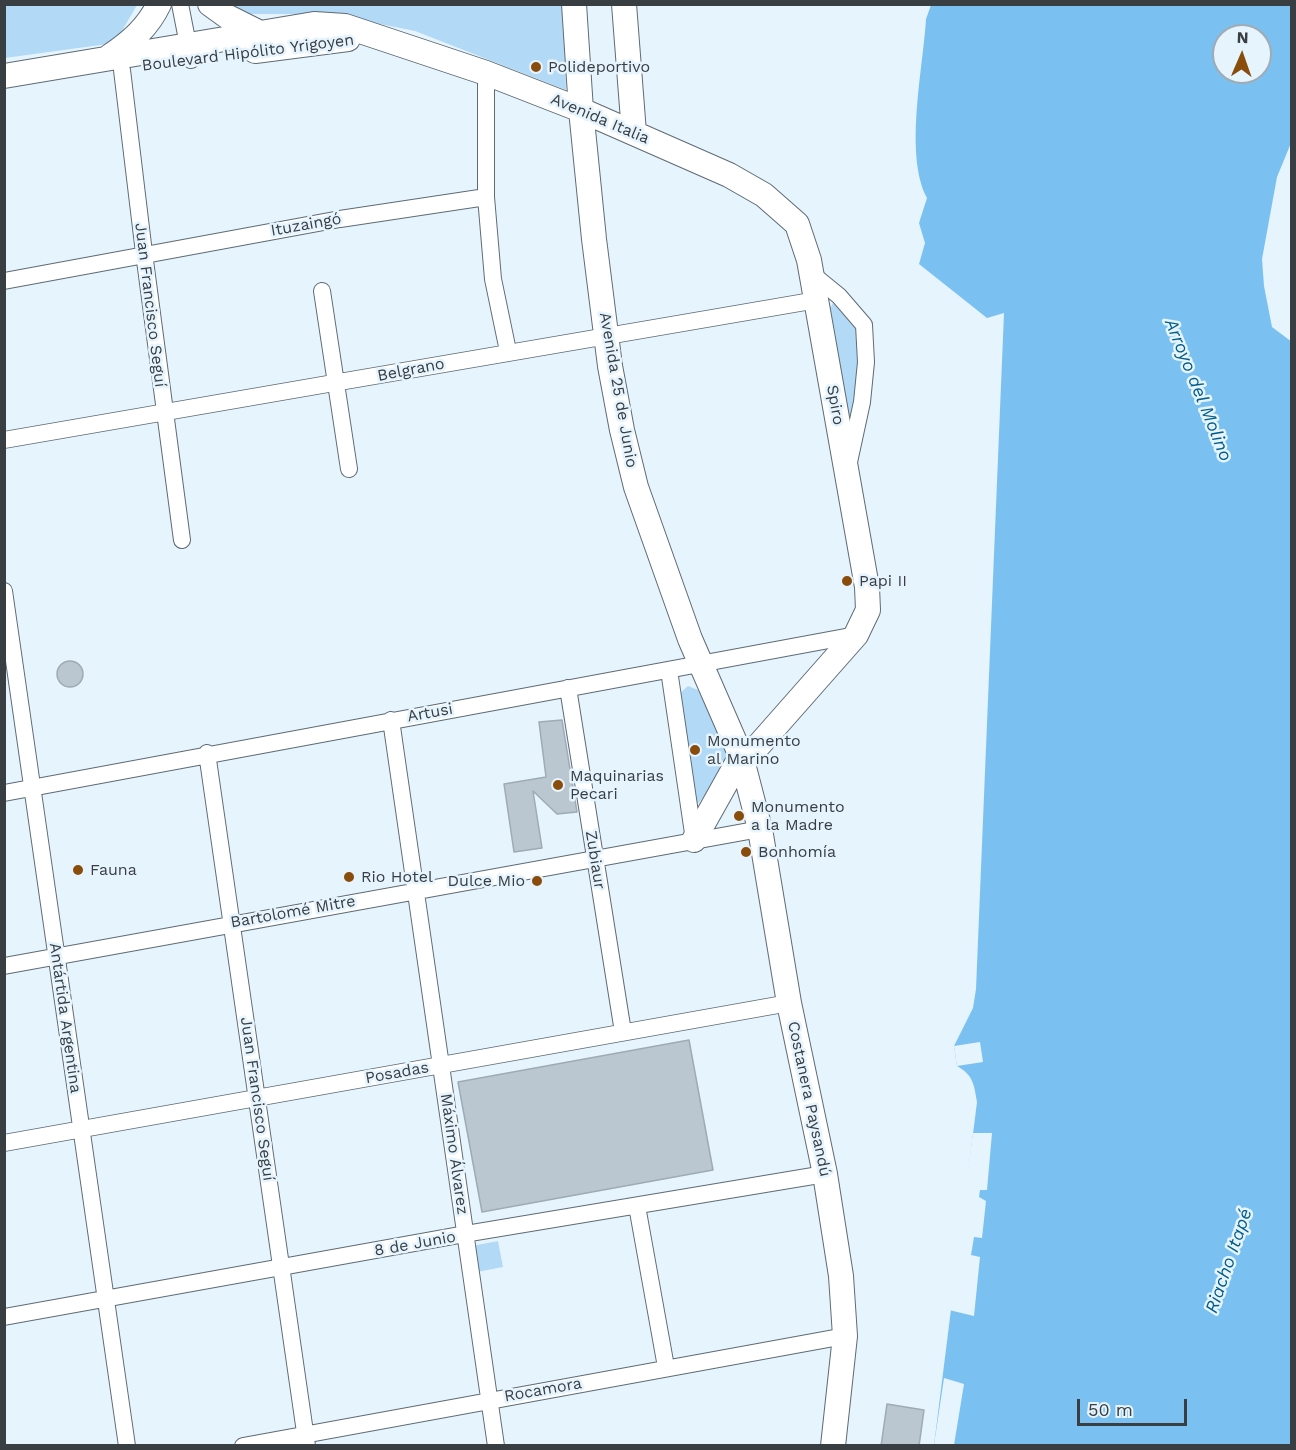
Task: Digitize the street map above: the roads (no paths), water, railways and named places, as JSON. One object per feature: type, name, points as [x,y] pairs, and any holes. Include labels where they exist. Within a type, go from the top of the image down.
[{"type":"main road","points":[[114,64],[127,45],[151,21],[159,4]]},
{"type":"main road","points":[[210,4],[228,17],[260,33]]},
{"type":"main road","name":"Avenida 25 de Junio","points":[[574,4],[580,110],[606,335],[622,430],[636,487],[699,664],[741,756]]},
{"type":"main road","points":[[624,4],[634,133]]},
{"type":"main road","name":"Boulevard Hipólito Yrigoyen","points":[[189,53],[260,33],[314,24],[345,26],[390,39]]},
{"type":"main road","name":"Boulevard Hipólito Yrigoyen","points":[[4,76],[189,53],[322,40],[390,39]]},
{"type":"main road","name":"Avenida Italia","points":[[390,39],[580,110],[729,175],[764,195],[797,224]]},
{"type":"main road","name":"Boulevard Hipólito Yrigoyen","points":[[4,86],[114,64]]},
{"type":"main road","name":"Spiro","points":[[797,224],[812,274],[867,587],[868,610],[856,634]]},
{"type":"main road","points":[[694,840],[741,756],[759,745],[856,634]]},
{"type":"main road","name":"Costanera Paysandú","points":[[741,756],[759,829],[789,1003],[825,1174],[841,1276],[845,1336],[833,1446]]},
{"type":"street","points":[[180,4],[189,53]]},
{"type":"street","name":"Juan Francisco Seguí","points":[[114,64],[144,254],[182,540]]},
{"type":"street","points":[[486,73],[486,197],[493,279],[508,351]]},
{"type":"street","name":"Ituzaingó","points":[[4,280],[340,219],[486,197]]},
{"type":"street","points":[[812,274],[839,296],[864,325],[866,362],[862,402],[847,474]]},
{"type":"street","points":[[322,291],[349,469]]},
{"type":"street","name":"Belgrano","points":[[4,440],[335,384],[508,351],[817,300]]},
{"type":"street","name":"Antártida Argentina","points":[[4,591],[127,1446]]},
{"type":"street","name":"Artusi","points":[[4,793],[207,753],[856,634]]},
{"type":"street","points":[[669,670],[694,840]]},
{"type":"street","name":"Zubiaur","points":[[568,688],[623,1032]]},
{"type":"street","name":"Máximo Álvarez","points":[[391,720],[496,1446]]},
{"type":"street","name":"Juan Francisco Seguí","points":[[207,753],[306,1440]]},
{"type":"street","name":"Bartolomé Mitre","points":[[4,966],[759,829]]},
{"type":"street","name":"Posadas","points":[[4,1143],[789,1003]]},
{"type":"street","name":"8 de Junio","points":[[4,1317],[465,1234],[825,1174]]},
{"type":"street","points":[[637,1206],[666,1367]]},
{"type":"street","name":"Rocamora","points":[[243,1446],[306,1440],[490,1400],[845,1336]]},
{"type":"water","points":[[931,5],[1291,5],[1291,143],[1277,177],[1262,259],[1264,286],[1272,327],[1292,342],[1290,1445],[934,1445],[977,1102],[972,1081],[957,1066],[954,1046],[973,1008],[976,989],[1004,313],[987,318],[919,264],[925,243],[919,223],[927,198],[920,180],[917,159],[917,111],[926,19]]},
{"type":"place","name":"Polideportivo","points":[[536,67]]},
{"type":"place","name":"Papi II","points":[[847,581]]},
{"type":"place","name":"Monumento al Marino","points":[[695,750]]},
{"type":"place","name":"Maquinarias Pecari","points":[[558,785]]},
{"type":"place","name":"Monumento a la Madre","points":[[739,816]]},
{"type":"place","name":"Bonhomía","points":[[746,852]]},
{"type":"place","name":"Fauna","points":[[78,870]]},
{"type":"place","name":"Rio Hotel","points":[[349,877]]},
{"type":"place","name":"Dulce Mio","points":[[537,881]]},
{"type":"water label","name":"Arroyo del Molino","points":[[1198,390]]},
{"type":"water label","name":"Riacho Itapé","points":[[1229,1261]]}]
